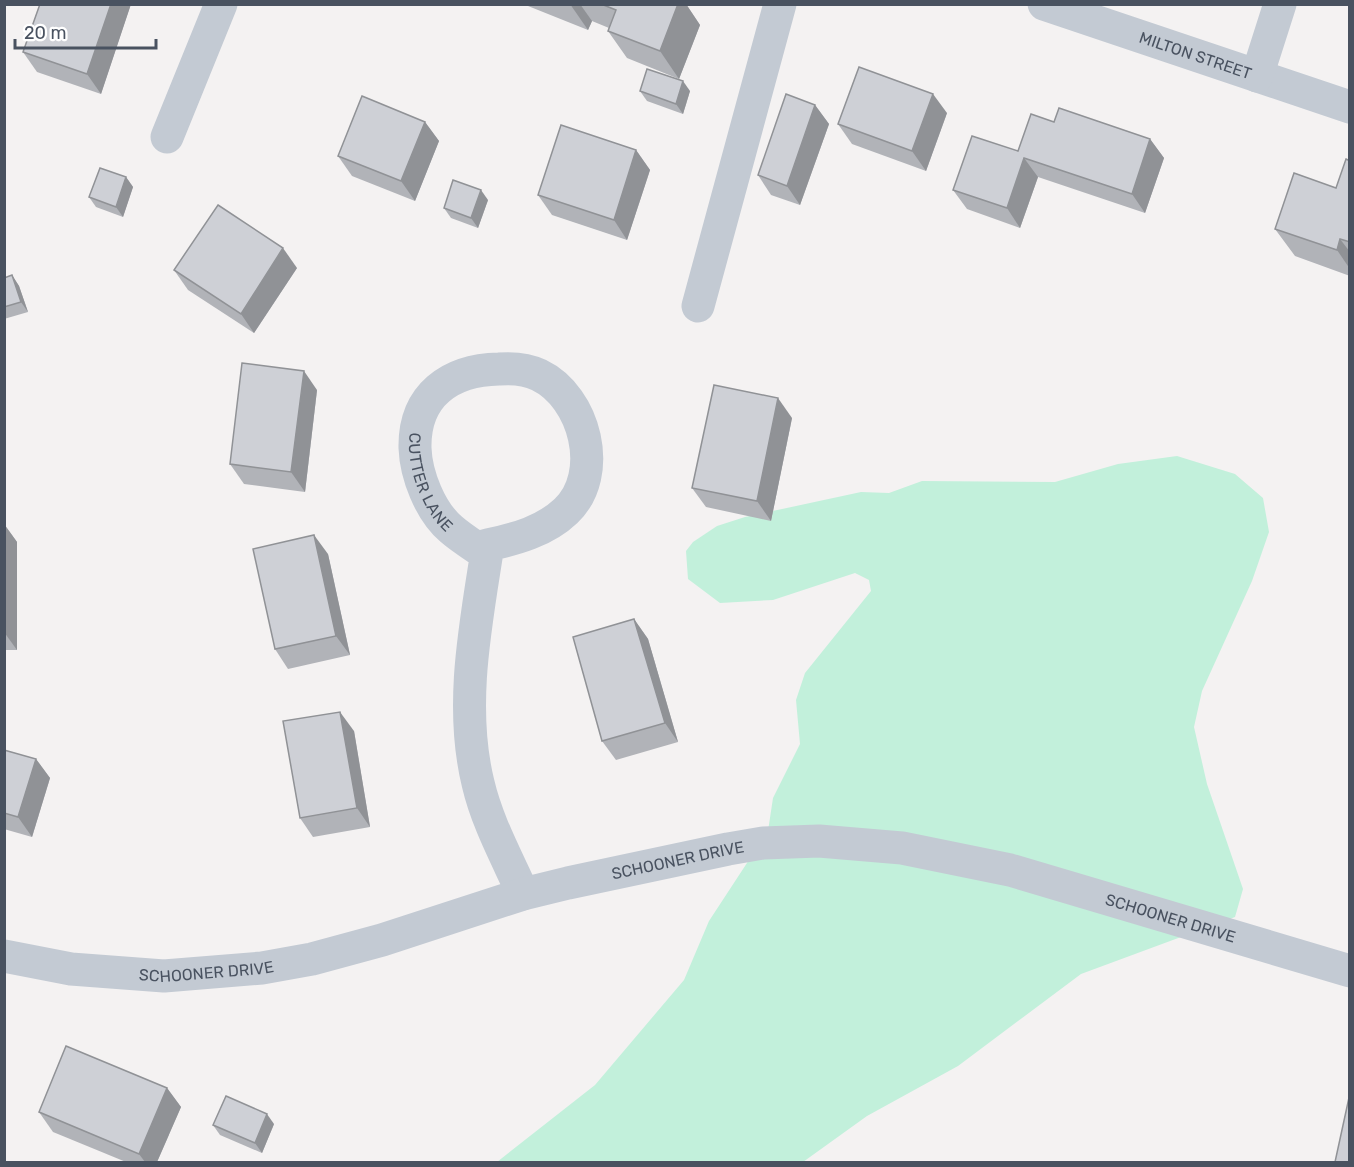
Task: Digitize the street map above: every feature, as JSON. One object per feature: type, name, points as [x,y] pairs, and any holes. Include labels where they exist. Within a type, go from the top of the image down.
[{"type":"street","points":[[166,137],[221,4]]},
{"type":"street","points":[[698,306],[780,4]]},
{"type":"street","name":"MILTON STREET","points":[[1044,4],[1350,107]]},
{"type":"street","points":[[1257,76],[1280,4]]},
{"type":"street","name":"CUTTER LANE","points":[[486,370],[524,370],[538,374],[559,388],[573,408],[585,440],[587,463],[573,504],[556,519],[524,535],[488,545],[477,548],[461,537],[450,528],[433,504],[417,467],[415,437],[418,418],[433,393],[453,379],[486,370]]},
{"type":"street","points":[[488,545],[474,634],[470,678],[472,748],[478,783],[490,820],[523,894]]},
{"type":"street","name":"SCHOONER DRIVE","points":[[4,956],[71,969],[164,976],[262,968],[312,959],[382,940],[523,894],[728,849],[791,841],[848,842],[902,848],[1010,870],[1350,971]]},
{"type":"green space","points":[[1177,456],[1235,474],[1263,498],[1269,532],[1252,581],[1202,691],[1194,727],[1207,784],[1243,889],[1235,917],[1081,974],[958,1066],[867,1116],[803,1162],[497,1162],[595,1085],[684,980],[709,921],[768,831],[773,798],[800,744],[796,700],[805,673],[871,591],[869,580],[855,573],[773,600],[720,603],[688,579],[686,551],[693,542],[717,526],[745,517],[861,492],[889,493],[922,481],[1055,482],[1118,464]]},
{"type":"building","points":[[40,4],[111,4],[87,74],[23,52]]},
{"type":"building","points":[[601,4],[678,4],[660,51],[608,31],[616,10]]},
{"type":"building","points":[[859,67],[933,94],[912,151],[838,124]]},
{"type":"building","points":[[647,69],[683,81],[676,104],[640,91]]},
{"type":"building","points":[[786,94],[815,105],[787,186],[758,175]]},
{"type":"building","points":[[362,96],[425,122],[401,181],[338,156]]},
{"type":"building","points":[[1059,108],[1150,139],[1132,194],[1024,158],[1007,208],[953,190],[972,136],[1018,151],[1031,114],[1054,122]]},
{"type":"building","points":[[561,125],[636,150],[614,220],[538,195]]},
{"type":"building","points":[[1346,159],[1350,161],[1350,242],[1340,239],[1337,250],[1275,229],[1294,173],[1336,188]]},
{"type":"building","points":[[100,168],[126,177],[116,207],[89,197]]},
{"type":"building","points":[[453,180],[481,190],[471,218],[444,208]]},
{"type":"building","points":[[218,205],[283,248],[241,314],[174,270]]},
{"type":"building","points":[[12,275],[21,302],[4,307],[4,278]]},
{"type":"building","points":[[242,363],[304,371],[291,472],[230,464]]},
{"type":"building","points":[[714,385],[778,398],[757,501],[692,488]]},
{"type":"building","points":[[314,535],[336,636],[275,649],[253,549]]},
{"type":"building","points":[[634,619],[665,723],[602,741],[573,637]]},
{"type":"building","points":[[340,712],[357,808],[300,818],[283,721]]},
{"type":"building","points":[[4,750],[36,759],[18,817],[4,813]]},
{"type":"building","points":[[66,1046],[167,1088],[139,1154],[39,1112]]},
{"type":"building","points":[[1350,1093],[1350,1162],[1335,1162]]},
{"type":"building","points":[[226,1096],[267,1114],[255,1143],[213,1125]]}]
